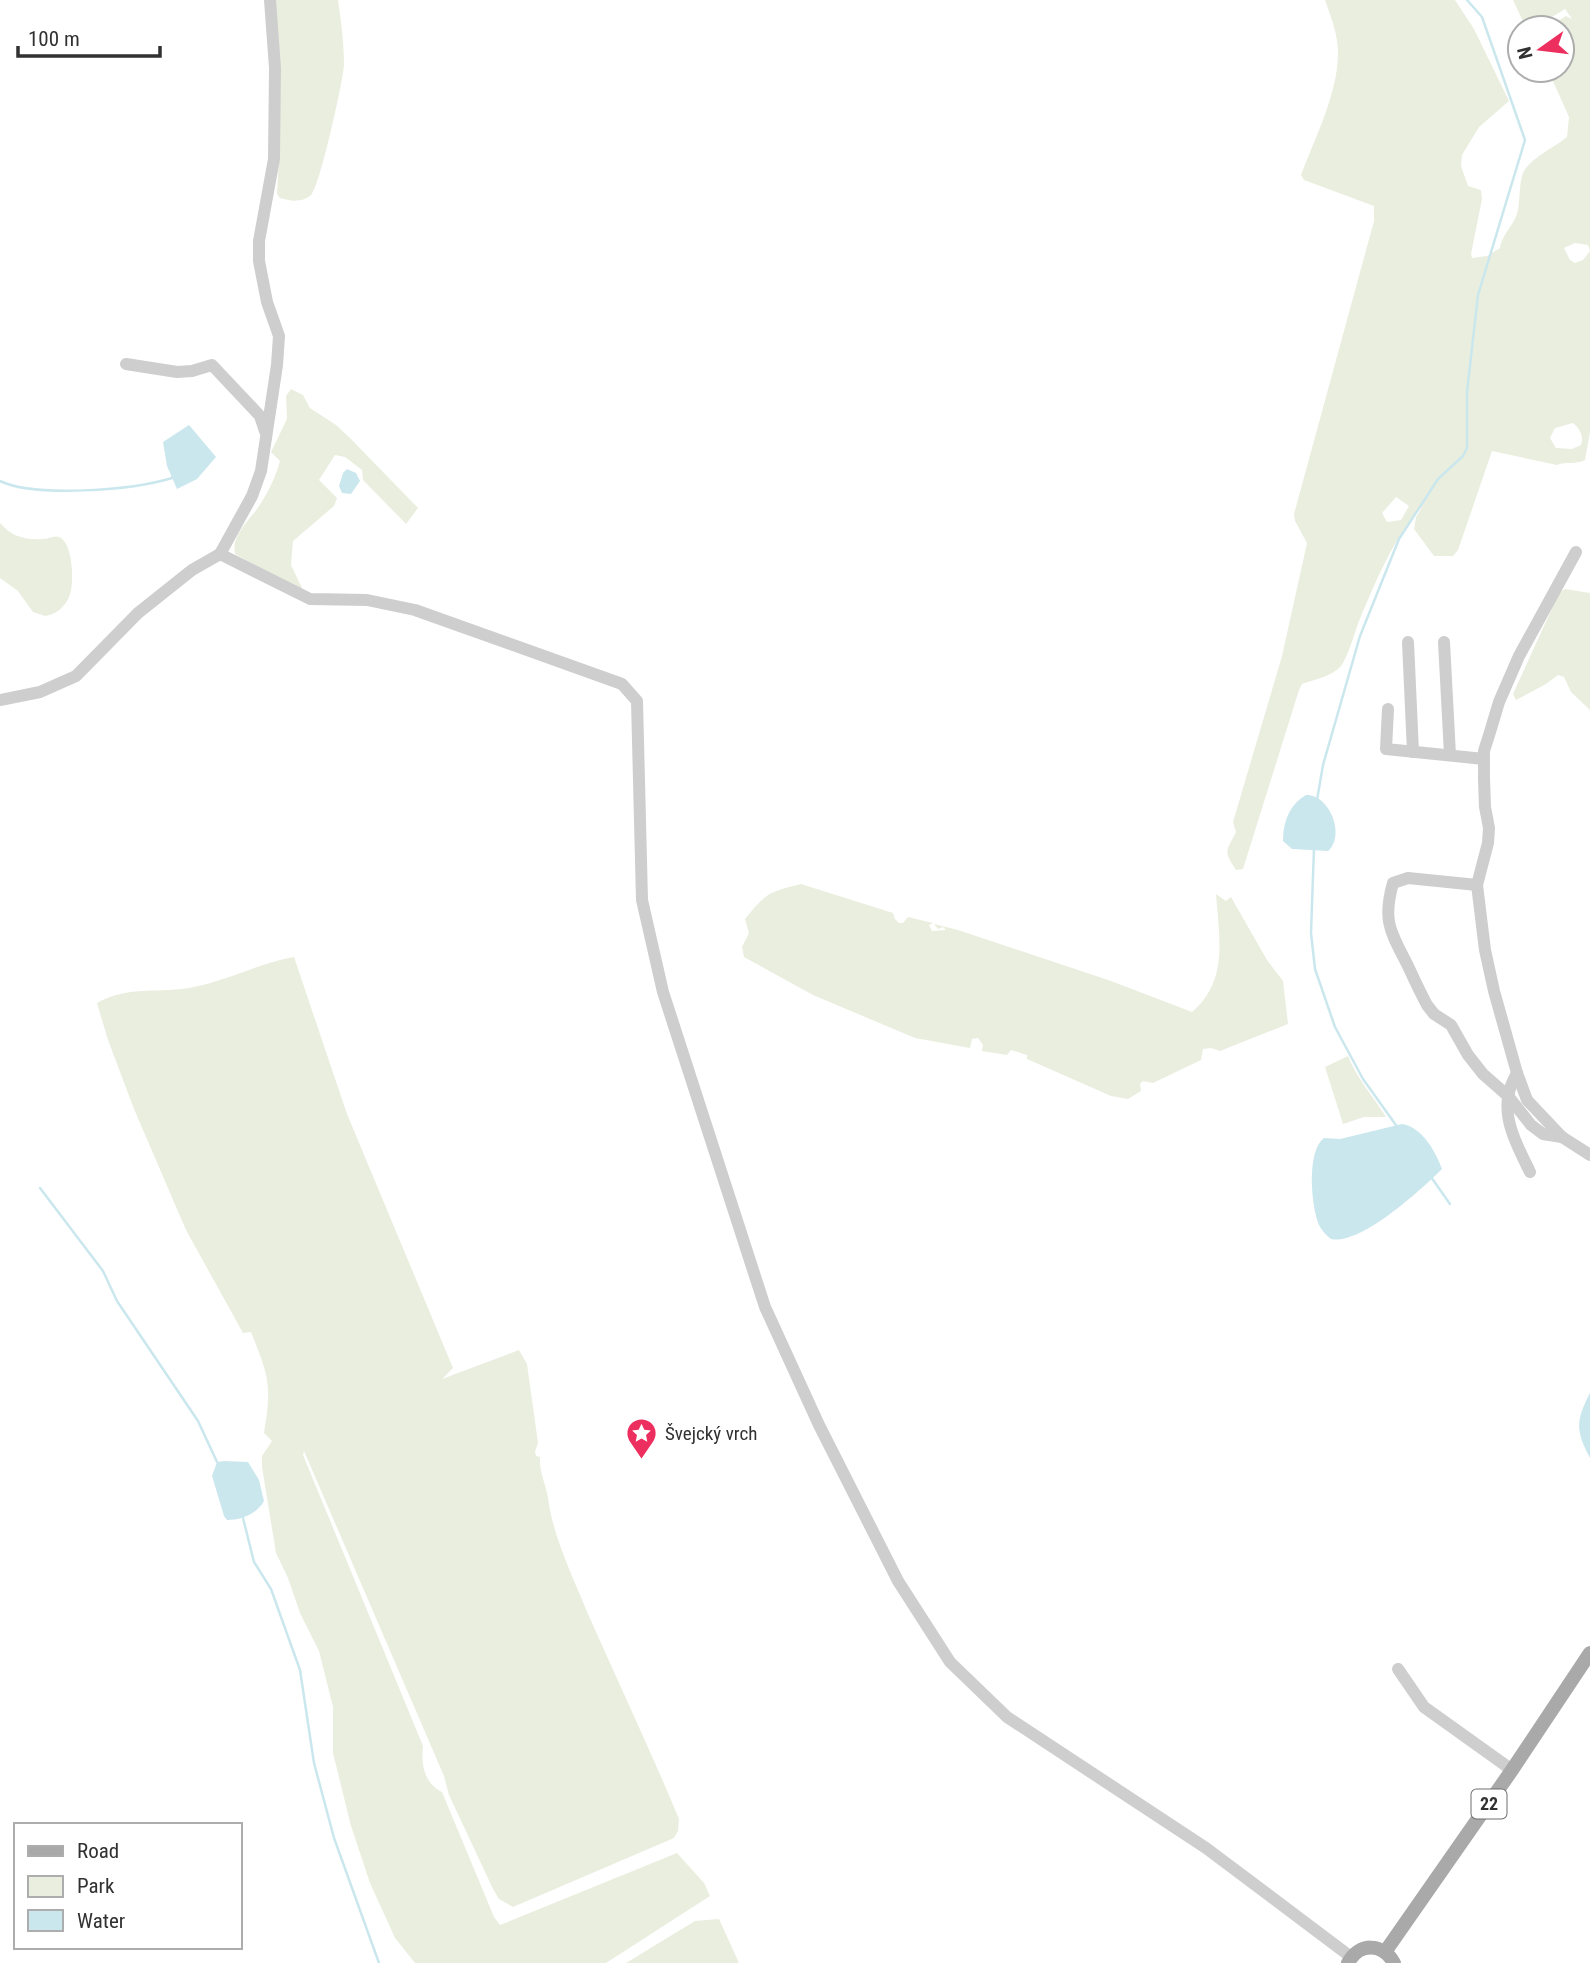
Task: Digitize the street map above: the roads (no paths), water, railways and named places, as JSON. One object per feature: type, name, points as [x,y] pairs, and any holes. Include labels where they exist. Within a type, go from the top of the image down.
[{"type":"main road","name":"22","points":[[1349,1960],[1364,1948],[1375,1948],[1389,1957],[1590,1653]]},
{"type":"street","points":[[0,700],[40,692],[76,676],[138,613],[192,570],[220,554],[252,496],[261,471],[279,336],[267,302],[259,261],[259,241],[274,159],[275,68],[270,0]]},
{"type":"street","points":[[126,364],[177,372],[212,365],[260,416],[267,435]]},
{"type":"street","points":[[1576,552],[1510,677],[1493,722],[1484,759],[1488,843],[1477,885],[1485,950],[1517,1073],[1527,1100],[1562,1137],[1590,1155]]},
{"type":"street","points":[[220,554],[310,599],[367,600],[415,610],[622,684],[630,692],[637,701],[639,721],[642,900],[663,992],[765,1307],[819,1425],[898,1581],[950,1662],[1007,1717],[1206,1848],[1349,1960]]},
{"type":"street","points":[[1408,642],[1413,752]]},
{"type":"street","points":[[1444,642],[1450,755]]},
{"type":"street","points":[[1388,709],[1385,749],[1484,759]]},
{"type":"street","points":[[1477,885],[1400,879],[1393,883],[1388,920],[1394,942],[1427,1005],[1434,1014],[1451,1025],[1468,1055],[1483,1074],[1508,1096],[1531,1125],[1543,1134],[1562,1137]]},
{"type":"street","points":[[1517,1073],[1508,1096],[1514,1138],[1530,1172]]},
{"type":"street","points":[[1398,1669],[1424,1707],[1512,1770]]},
{"type":"water","points":[[189,425],[216,457],[197,479],[177,489],[167,466],[163,442]]},
{"type":"water","points":[[347,469],[356,473],[360,481],[351,494],[342,493],[339,486]]},
{"type":"water","points":[[1306,795],[1322,801],[1332,817],[1335,835],[1328,851],[1292,849],[1283,841],[1288,815],[1295,804]]},
{"type":"water","points":[[1402,1124],[1422,1135],[1442,1169],[1406,1202],[1374,1225],[1343,1239],[1331,1239],[1320,1227],[1314,1207],[1312,1167],[1318,1145],[1324,1138],[1340,1139]]},
{"type":"water","points":[[1590,1393],[1590,1458],[1579,1425]]},
{"type":"water","points":[[217,1462],[248,1462],[259,1480],[264,1501],[253,1513],[238,1519],[227,1520],[224,1516],[212,1476]]},
{"type":"waterway","points":[[1317,800],[1323,765],[1360,636],[1399,539],[1438,479],[1463,456],[1467,448],[1467,392],[1478,295],[1525,140],[1482,17],[1467,0]]},
{"type":"waterway","points":[[0,481],[16,486],[60,491],[134,486],[172,478],[173,475]]},
{"type":"waterway","points":[[1314,848],[1311,933],[1315,969],[1335,1027],[1363,1079],[1398,1128]]},
{"type":"waterway","points":[[1431,1177],[1450,1204]]},
{"type":"waterway","points":[[40,1188],[103,1271],[117,1301],[198,1421],[217,1462]]},
{"type":"waterway","points":[[243,1518],[254,1562],[271,1589],[300,1670],[314,1763],[334,1838],[379,1963]]},
{"type":"place","name":"Švejcký vrch","points":[[642,1460]]}]
